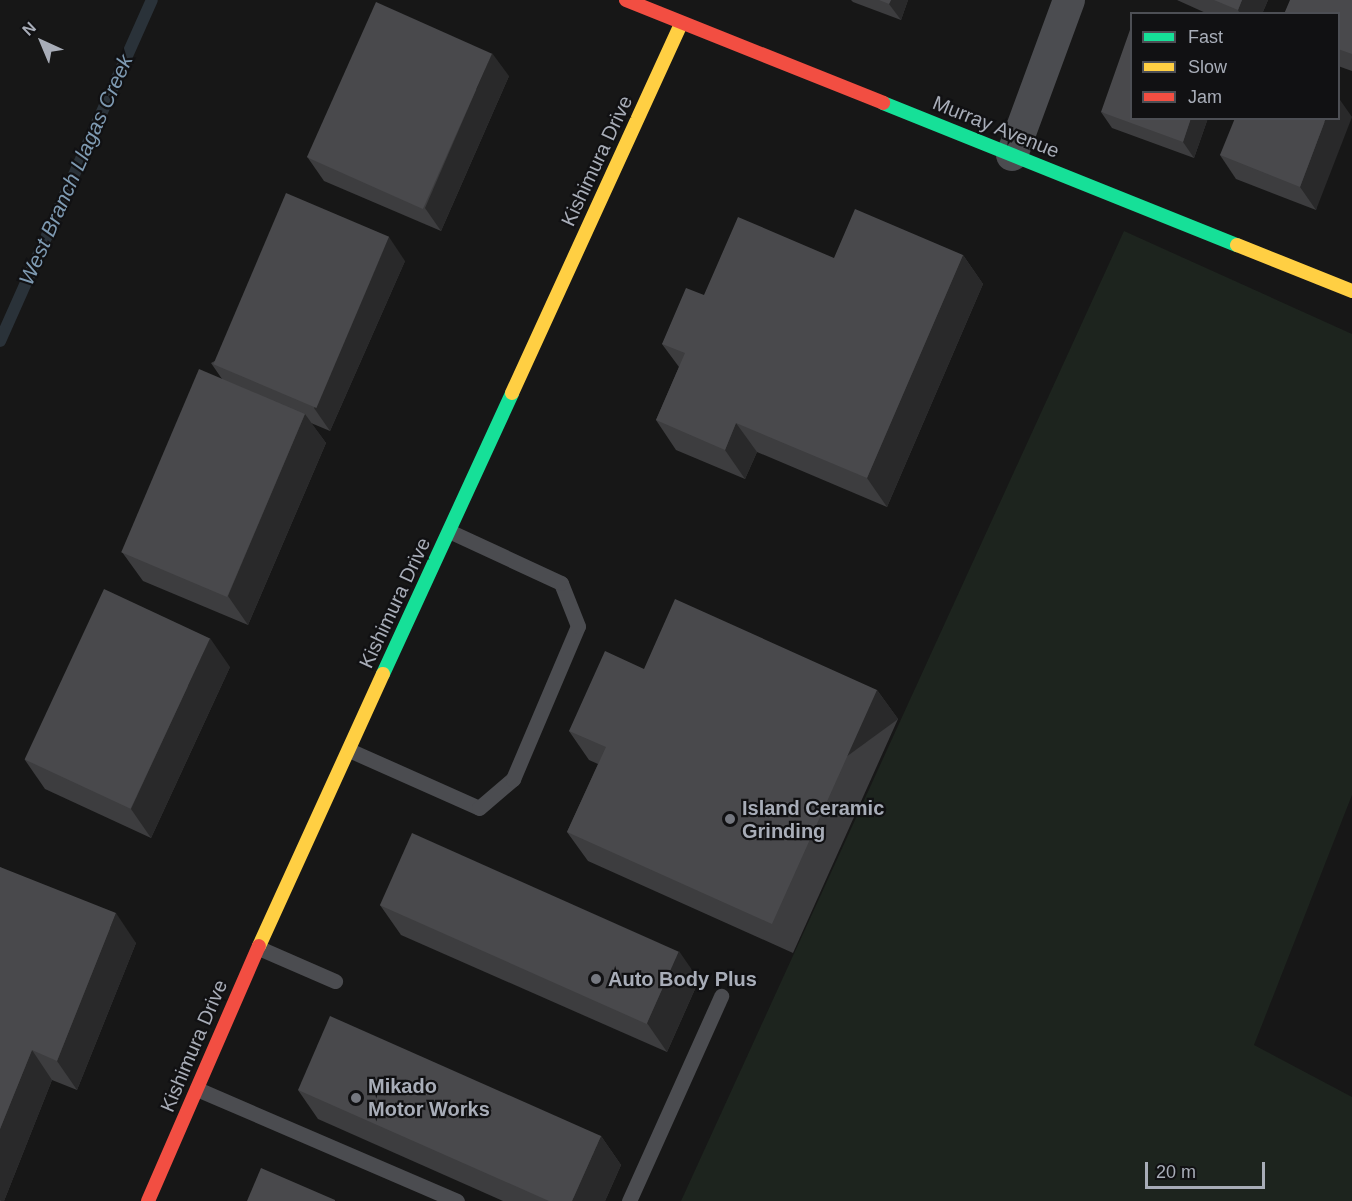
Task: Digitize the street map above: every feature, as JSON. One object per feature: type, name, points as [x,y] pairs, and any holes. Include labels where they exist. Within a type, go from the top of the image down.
[{"type":"street","name":"Murray Avenue","points":[[626,0],[681,24],[1352,291]]},
{"type":"street","points":[[1012,154],[1069,0]]},
{"type":"street","name":"Kishimura Drive","points":[[148,1201],[259,948],[681,24]]},
{"type":"lane","points":[[349,750],[479,807],[513,779],[578,626],[561,583],[449,531]]},
{"type":"lane","points":[[259,948],[335,981]]},
{"type":"lane","points":[[629,1201],[721,996]]},
{"type":"lane","points":[[197,1089],[457,1201]]},
{"type":"shaded area","points":[[1124,231],[1352,334],[1352,795],[1254,1045],[1352,1097],[1352,1201],[681,1201]]},
{"type":"building","points":[[879,0],[891,0],[889,4]]},
{"type":"building","points":[[1214,0],[1242,0],[1238,10]]},
{"type":"building","points":[[1290,0],[1352,0],[1352,54],[1340,50],[1340,12],[1285,12]]},
{"type":"building","points":[[376,2],[492,54],[423,209],[307,157]]},
{"type":"building","points":[[1130,30],[1130,120],[1190,120],[1183,142],[1101,112]]},
{"type":"building","points":[[1234,120],[1325,120],[1300,187],[1220,155]]},
{"type":"building","points":[[286,193],[389,237],[316,408],[213,364]]},
{"type":"building","points":[[855,209],[963,255],[867,478],[736,423],[725,450],[656,420],[685,353],[662,344],[686,288],[704,295],[738,217],[834,258]]},
{"type":"building","points":[[199,369],[305,414],[227,597],[121,552]]},
{"type":"building","points":[[104,589],[210,638],[131,809],[25,759]]},
{"type":"building","name":"Island Ceramic Grinding","points":[[675,599],[877,690],[772,924],[567,832],[606,747],[569,731],[605,651],[644,669]]},
{"type":"building","points":[[412,833],[679,952],[647,1024],[380,905]]},
{"type":"building","points":[[0,867],[116,913],[57,1061],[32,1050],[0,1129]]},
{"type":"building","points":[[330,1016],[601,1136],[572,1201],[549,1201],[298,1090]]},
{"type":"building","points":[[261,1168],[335,1200],[335,1201],[247,1201]]},
{"type":"waterway","name":"West Branch Llagas Creek","points":[[0,341],[152,0]]},
{"type":"traffic: fast","points":[[883,103],[1237,245]]},
{"type":"traffic: fast","points":[[383,674],[512,393]]},
{"type":"traffic: slow","points":[[512,393],[681,24]]},
{"type":"traffic: slow","points":[[1237,245],[1352,291]]},
{"type":"traffic: slow","points":[[259,946],[383,674]]},
{"type":"traffic: jam","points":[[626,0],[883,103]]},
{"type":"traffic: jam","points":[[148,1201],[259,946]]},
{"type":"place","name":"Island Ceramic Grinding","points":[[730,819]]},
{"type":"place","name":"Auto Body Plus","points":[[596,979]]},
{"type":"place","name":"Mikado Motor Works","points":[[356,1098]]}]
